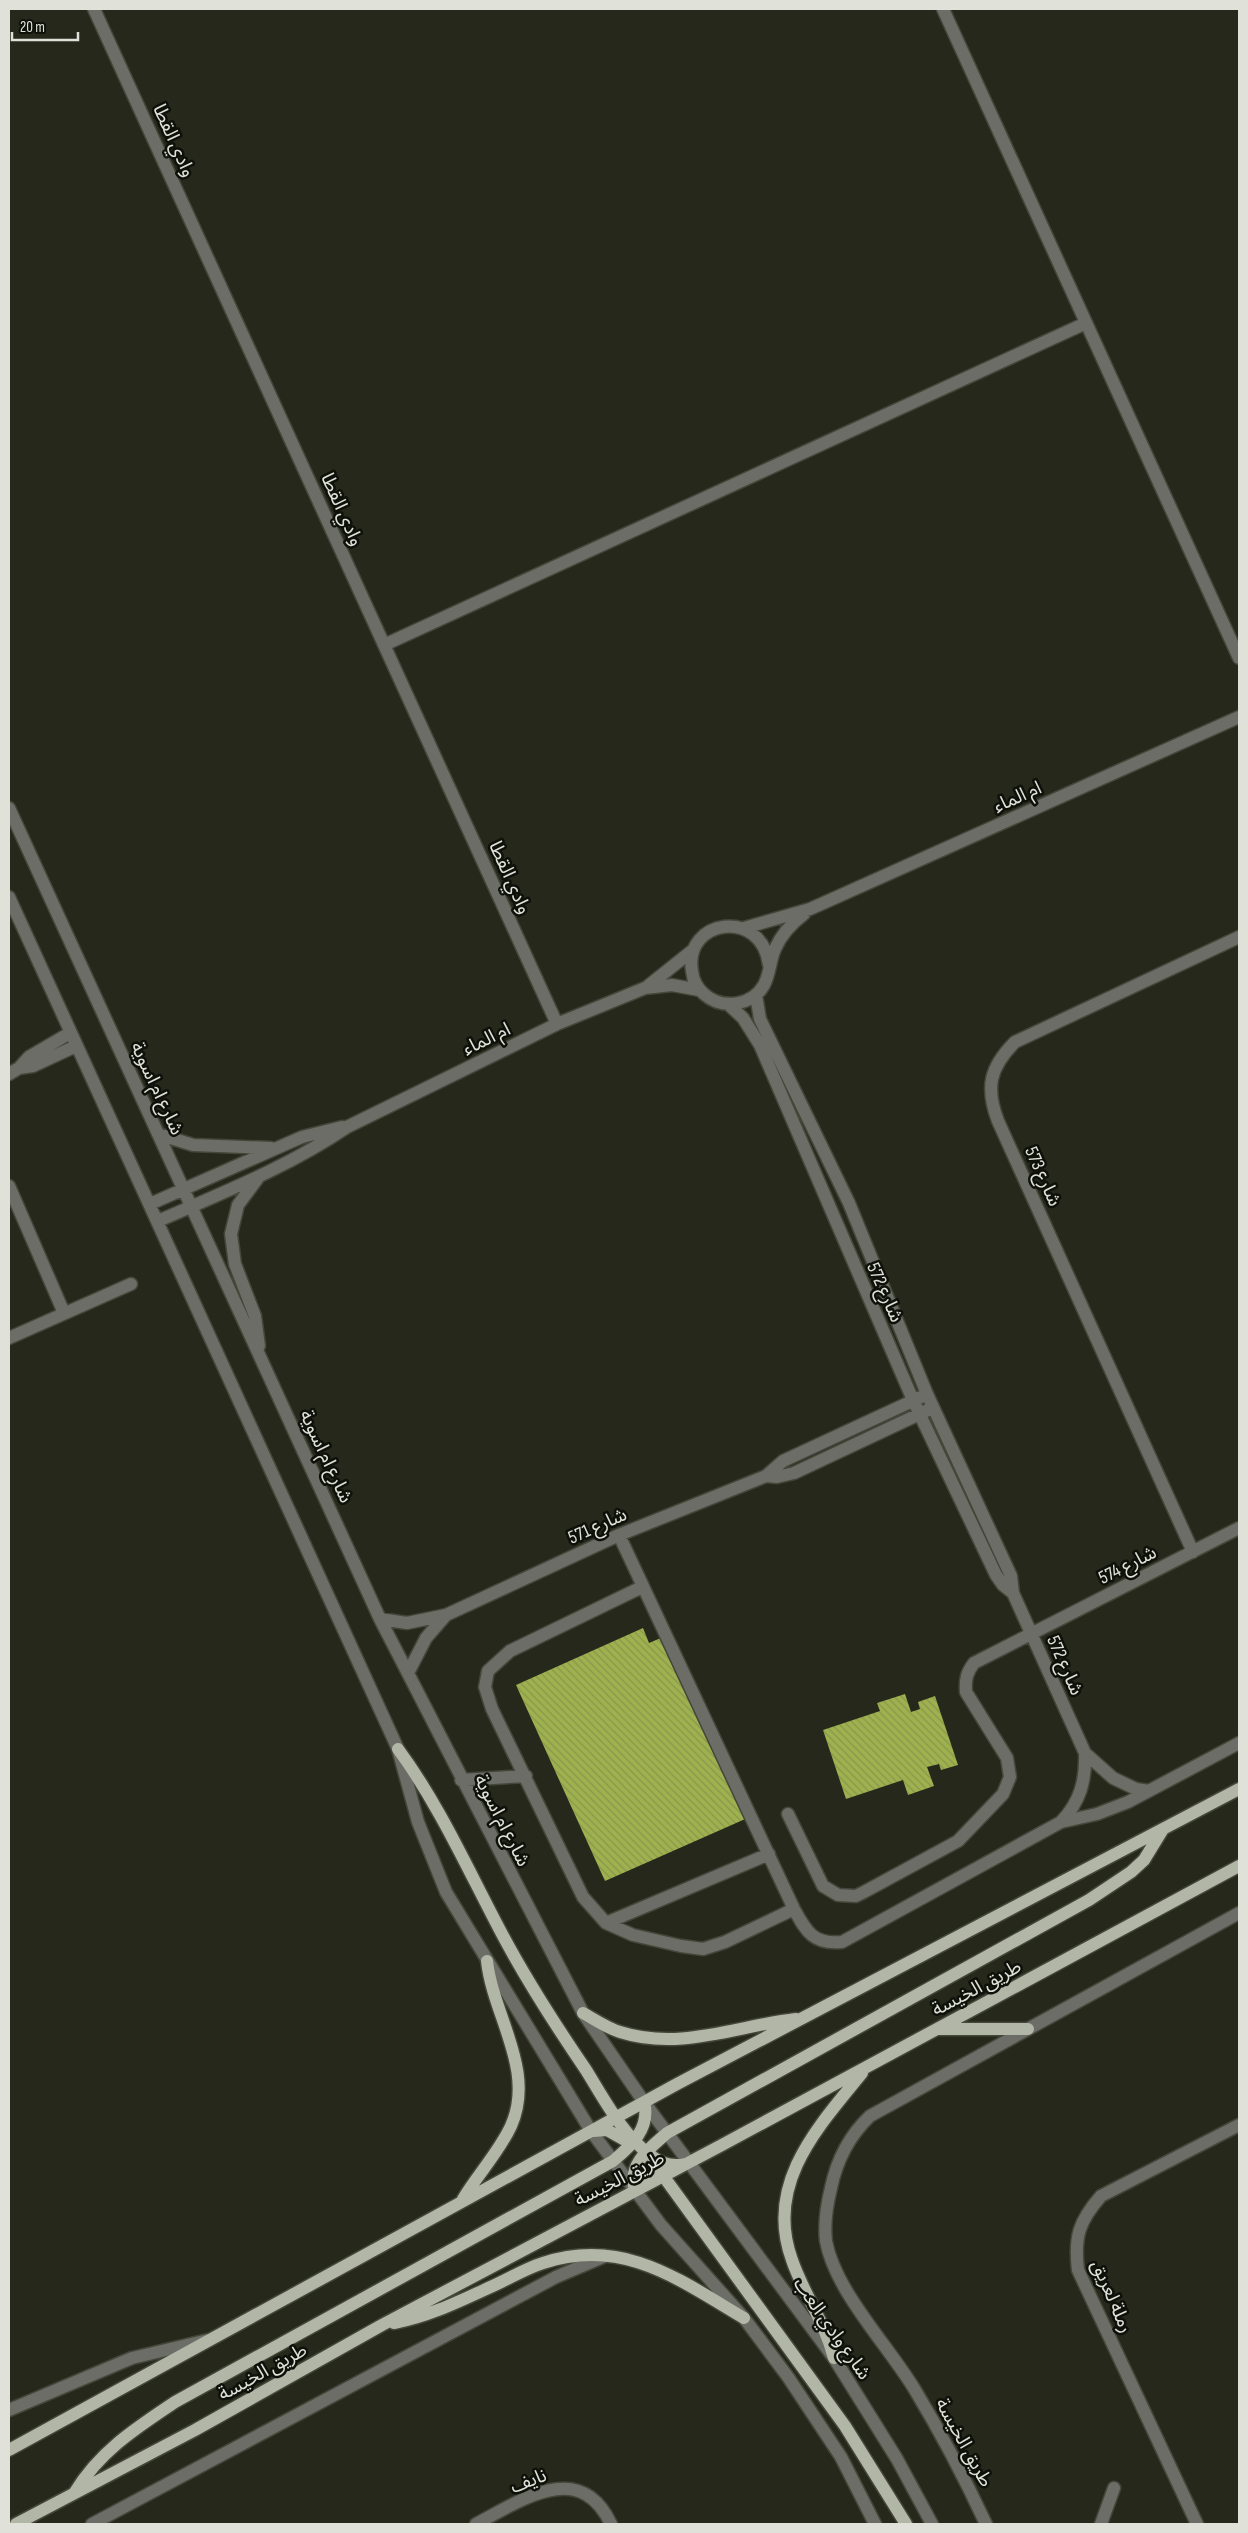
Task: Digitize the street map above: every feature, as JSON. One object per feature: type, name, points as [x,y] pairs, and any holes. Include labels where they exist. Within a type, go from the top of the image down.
[{"type":"main road","points":[[398,1749],[431,1797],[503,1936],[542,2004],[634,2142],[664,2176],[845,2426],[906,2524]]},
{"type":"main road","points":[[9,2450],[644,2102],[1239,1789]]},
{"type":"main road","points":[[635,2190],[633,2175],[645,2153],[667,2133],[1089,1900],[1131,1872],[1144,1860],[1163,1829]]},
{"type":"main road","name":"طريق الخيسة","points":[[16,2524],[195,2430],[382,2325],[664,2176],[1239,1866]]},
{"type":"main road","points":[[461,2201],[511,2126],[517,2108],[520,2084],[516,2059],[492,1992],[487,1961]]},
{"type":"main road","points":[[583,2012],[618,2032],[658,2040],[697,2038],[767,2022],[804,2018]]},
{"type":"main road","points":[[937,2029],[1028,2029]]},
{"type":"main road","points":[[834,2358],[820,2318],[792,2260],[785,2231],[785,2207],[795,2166],[803,2151],[819,2126],[866,2067]]},
{"type":"main road","points":[[74,2493],[86,2473],[103,2454],[131,2431],[175,2402],[613,2161],[634,2142],[644,2122],[646,2110],[644,2102]]},
{"type":"main road","points":[[591,2131],[607,2130],[634,2142]]},
{"type":"main road","points":[[645,2153],[673,2165],[690,2162]]},
{"type":"main road","points":[[382,2325],[433,2313],[542,2263],[574,2255],[606,2256],[642,2262],[667,2272],[744,2318]]},
{"type":"street","name":"وادي القطا","points":[[94,9],[557,1024]]},
{"type":"street","points":[[943,9],[1239,658]]},
{"type":"street","points":[[384,645],[1086,323]]},
{"type":"street","name":"ام الماء","points":[[744,928],[810,909],[1239,718]]},
{"type":"street","name":"شارع ام اسوية","points":[[9,808],[380,1619],[461,1780],[583,2012],[667,2133]]},
{"type":"street","points":[[9,897],[398,1749],[409,1795],[430,1858],[446,1892],[591,2131],[661,2225],[744,2318],[788,2378],[841,2458],[875,2524]]},
{"type":"street","name":"ام الماء","points":[[769,965],[784,933],[810,909]]},
{"type":"street","points":[[721,927],[744,928],[763,943],[768,954],[769,965],[765,981],[756,995],[743,1002],[728,1004],[712,1000],[699,990],[693,978],[690,964],[693,950],[709,931],[721,927]]},
{"type":"street","name":"شارع 573","points":[[1193,1552],[998,1121],[992,1105],[990,1087],[994,1070],[1002,1054],[1015,1042],[1239,937]]},
{"type":"street","name":"ام الماء","points":[[645,988],[693,950]]},
{"type":"street","name":"ام الماء","points":[[158,1221],[267,1171],[321,1144],[347,1127],[557,1024],[645,988],[672,985],[699,990]]},
{"type":"street","name":"شارع 572","points":[[756,995],[760,1019],[849,1203],[927,1394],[1011,1576],[1013,1593],[1085,1753],[1113,1778],[1136,1789],[1149,1791]]},
{"type":"street","name":"شارع 572","points":[[728,1004],[743,1018],[760,1045],[913,1400],[996,1575],[1003,1585],[1013,1593]]},
{"type":"street","points":[[14,1071],[29,1057],[70,1033]]},
{"type":"street","points":[[14,1071],[33,1066],[76,1046]]},
{"type":"street","name":"ام الماء","points":[[150,1204],[313,1133],[347,1127]]},
{"type":"street","points":[[158,1134],[193,1145],[276,1148]]},
{"type":"street","points":[[260,1356],[255,1316],[236,1264],[232,1234],[234,1220],[242,1199],[256,1181],[267,1171]]},
{"type":"street","points":[[9,1186],[64,1313]]},
{"type":"street","points":[[9,1338],[131,1284]]},
{"type":"street","name":"شارع 571","points":[[380,1619],[407,1623],[446,1615],[619,1535],[766,1476],[783,1461],[927,1394]]},
{"type":"street","name":"شارع 571","points":[[766,1476],[777,1477],[794,1473],[934,1408]]},
{"type":"street","name":"شارع 574","points":[[788,1814],[823,1886],[838,1895],[847,1897],[864,1892],[958,1841],[1003,1794],[1010,1777],[1007,1758],[966,1692],[965,1681],[968,1671],[974,1663],[1239,1528]]},
{"type":"street","points":[[619,1535],[794,1909],[809,1934],[819,1940],[830,1943],[842,1942],[1061,1822],[1097,1814],[1149,1791],[1239,1743]]},
{"type":"street","points":[[642,1587],[510,1650],[488,1671],[485,1687],[492,1709],[583,1897],[606,1923],[633,1935],[703,1949],[714,1946],[794,1909]]},
{"type":"street","name":"شارع 571","points":[[408,1673],[426,1638],[446,1615]]},
{"type":"street","name":"شارع 572","points":[[1061,1822],[1071,1811],[1084,1784],[1085,1753]]},
{"type":"street","points":[[461,1780],[526,1776]]},
{"type":"street","points":[[606,1923],[769,1854]]},
{"type":"street","name":"طريق الخيسة","points":[[986,2524],[914,2389],[839,2278],[826,2240],[827,2204],[834,2172],[856,2130],[870,2116],[1239,1913]]},
{"type":"street","name":"رملة لعريق","points":[[1197,2524],[1078,2270],[1075,2250],[1079,2230],[1087,2212],[1101,2196],[1239,2125]]},
{"type":"street","name":"شارع وادي العب","points":[[667,2133],[834,2358],[897,2459],[932,2524]]},
{"type":"street","points":[[92,2524],[556,2276],[606,2256]]},
{"type":"street","points":[[10,2409],[132,2358],[212,2338]]},
{"type":"street","name":"نايف","points":[[476,2524],[534,2494],[548,2489],[563,2488],[578,2491],[591,2498],[602,2508],[611,2524]]},
{"type":"street","points":[[1101,2524],[1114,2488]]},
{"type":"building","points":[[643,1628],[649,1643],[670,1634],[752,1816],[605,1881],[516,1685]]},
{"type":"building","points":[[905,1694],[911,1712],[920,1709],[918,1702],[935,1696],[958,1765],[941,1770],[939,1764],[927,1767],[934,1786],[908,1795],[903,1780],[846,1799],[823,1730],[880,1711],[877,1703]]}]
